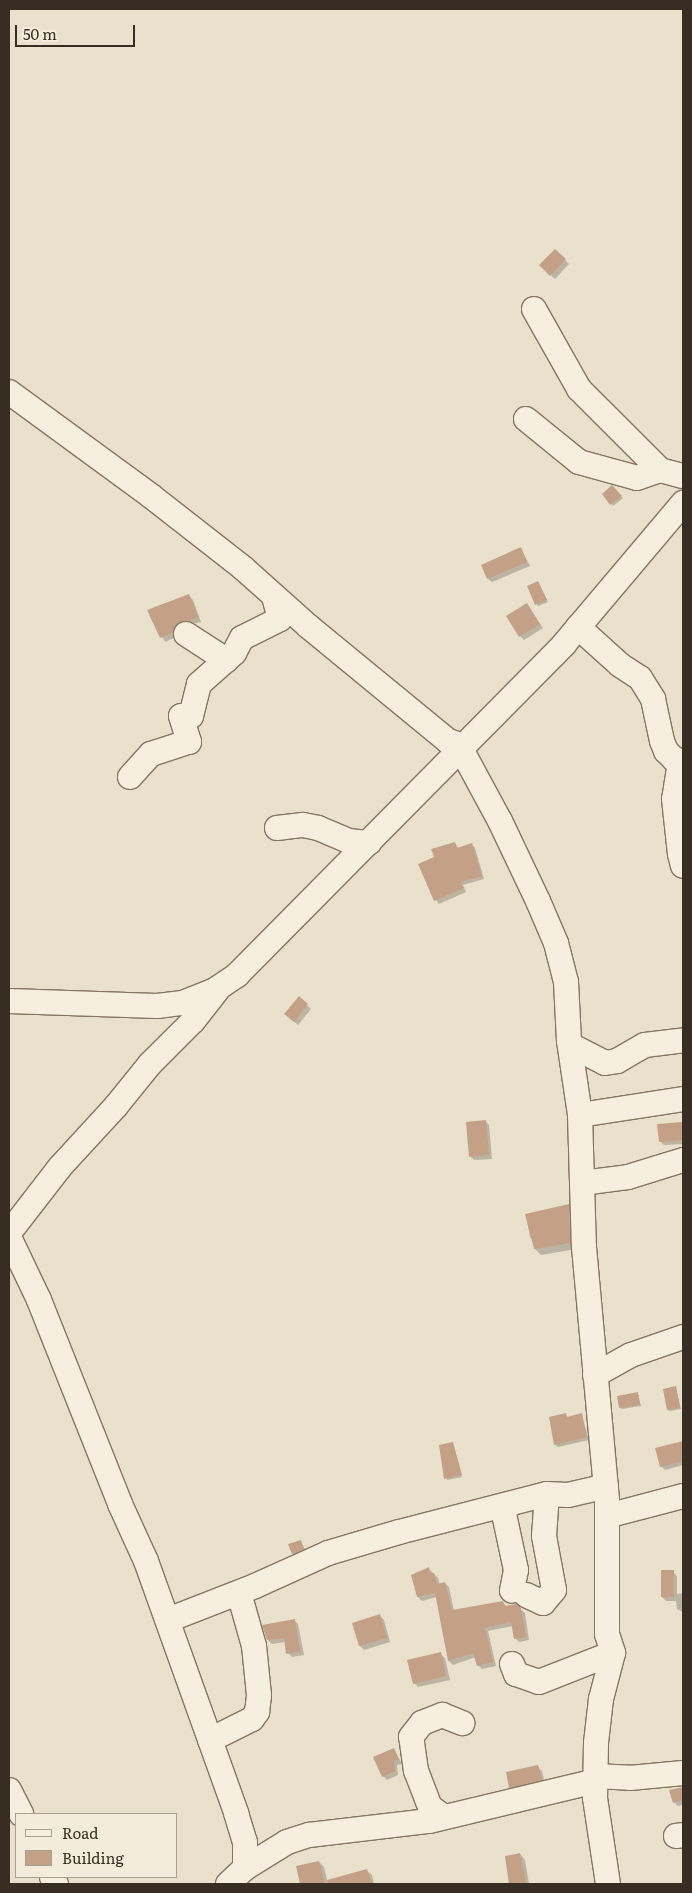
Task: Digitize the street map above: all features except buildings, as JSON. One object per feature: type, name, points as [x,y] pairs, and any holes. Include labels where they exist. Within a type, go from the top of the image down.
[{"type":"street","points":[[534,309],[578,389],[660,470],[683,476]]},
{"type":"street","points":[[9,392],[151,496],[448,741],[462,748],[500,821],[556,943],[566,982],[570,1045],[580,1115],[584,1247],[606,1486],[607,1634],[613,1653],[601,1699],[595,1778],[599,1837],[608,1884]]},
{"type":"street","points":[[526,419],[579,462],[637,478],[660,470]]},
{"type":"street","points":[[9,1001],[157,1006],[182,1003],[218,988],[237,975],[369,843],[578,628],[683,503]]},
{"type":"street","points":[[130,777],[151,754],[189,742],[181,716],[190,716],[198,684],[234,653],[242,638],[280,619],[274,596]]},
{"type":"street","points":[[578,628],[620,665],[640,678],[653,699],[666,751],[682,762],[674,799],[683,866]]},
{"type":"street","points":[[186,634],[226,660]]},
{"type":"street","points":[[277,828],[302,825],[318,828],[348,841],[369,843]]},
{"type":"street","points":[[9,1233],[60,1167],[116,1106],[150,1064],[193,1021],[218,988]]},
{"type":"street","points":[[570,1045],[605,1063],[617,1061],[645,1045],[683,1040]]},
{"type":"street","points":[[580,1115],[683,1099]]},
{"type":"street","points":[[582,1183],[628,1177],[683,1160]]},
{"type":"street","points":[[9,1237],[39,1300],[120,1504],[146,1561],[245,1842],[245,1868]]},
{"type":"street","points":[[595,1375],[631,1355],[683,1337]]},
{"type":"street","points":[[168,1620],[239,1593],[328,1553],[399,1532],[548,1494],[568,1495],[606,1486]]},
{"type":"street","points":[[507,1505],[504,1514],[519,1593],[542,1602],[554,1590],[544,1536],[548,1494]]},
{"type":"street","points":[[607,1516],[683,1496]]},
{"type":"street","points":[[210,1740],[252,1719],[257,1712],[259,1695],[254,1646],[239,1593]]},
{"type":"street","points":[[512,1664],[516,1674],[539,1682],[613,1653]]},
{"type":"street","points":[[444,1818],[430,1807],[416,1771],[411,1737],[422,1723],[442,1715],[462,1723]]},
{"type":"street","points":[[228,1884],[245,1868],[287,1842],[309,1835],[444,1818],[595,1778],[630,1778],[683,1773]]},
{"type":"street","points":[[9,1790],[20,1813]]}]
